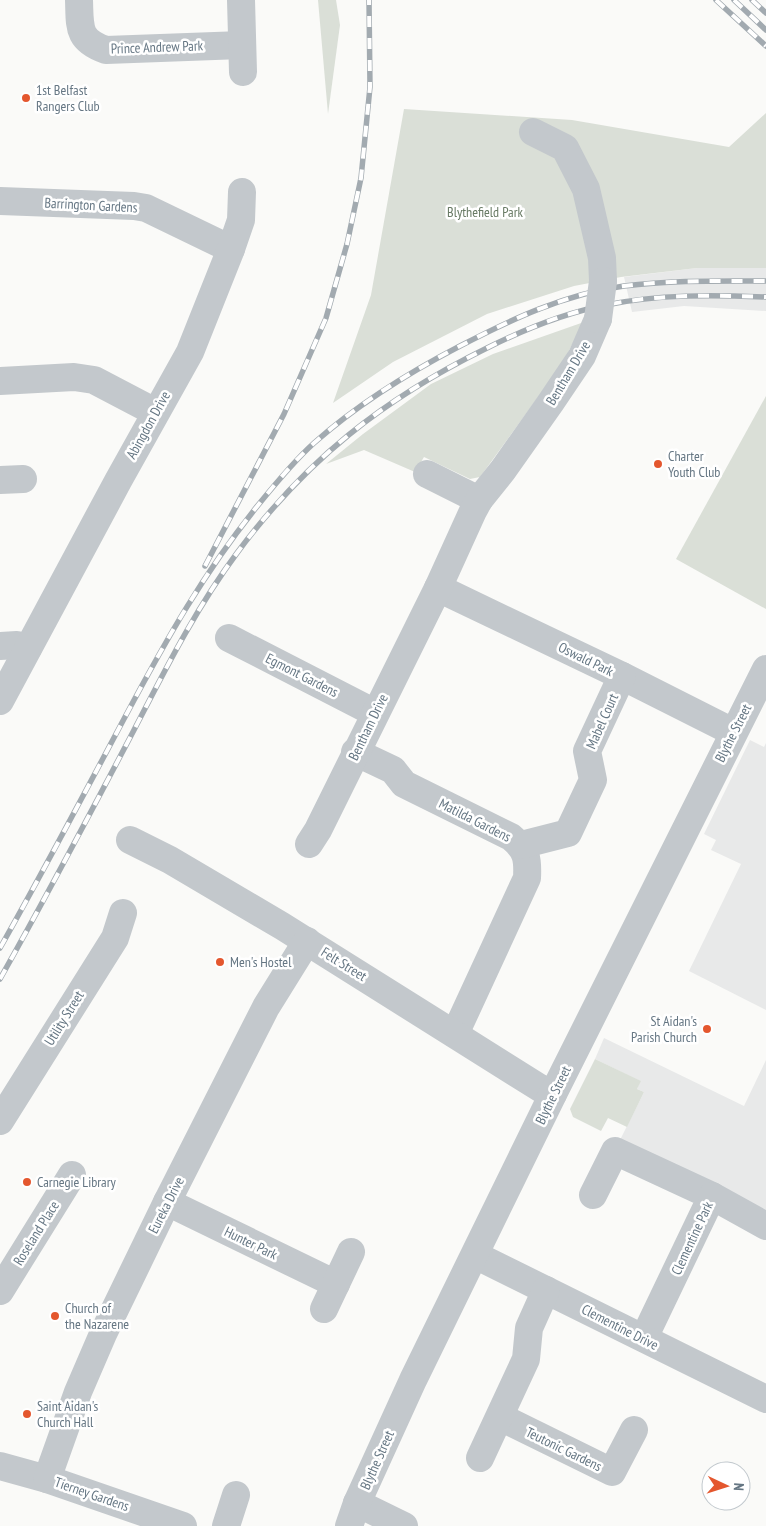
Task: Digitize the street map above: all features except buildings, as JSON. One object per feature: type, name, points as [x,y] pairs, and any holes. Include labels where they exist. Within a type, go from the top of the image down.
[{"type":"street","name":"Prince Andrew Park","points":[[79,0],[79,21],[83,36],[92,45],[106,50],[242,45]]},
{"type":"street","points":[[241,0],[243,72]]},
{"type":"street","name":"Bentham Drive","points":[[309,844],[318,830],[355,752],[438,588],[479,500],[503,470],[582,356],[598,319],[603,281],[602,258],[586,189],[565,148],[533,132]]},
{"type":"street","name":"Abingdon Drive","points":[[0,700],[155,412],[190,352],[232,249],[241,220],[242,192]]},
{"type":"street","name":"Barrington Gardens","points":[[0,201],[146,208],[232,249]]},
{"type":"street","points":[[0,381],[74,377],[94,380],[155,412]]},
{"type":"street","points":[[427,474],[479,500]]},
{"type":"street","name":"Oswald Park","points":[[438,588],[622,676],[733,732]]},
{"type":"street","name":"Egmont Gardens","points":[[229,638],[375,713]]},
{"type":"street","points":[[0,646],[17,644],[28,648]]},
{"type":"street","name":"Blythe Street","points":[[353,1514],[413,1380],[553,1094],[766,669]]},
{"type":"street","name":"Mabel Court","points":[[521,845],[568,833],[594,780],[586,751],[622,676]]},
{"type":"street","name":"Matilda Gardens","points":[[355,752],[393,770],[404,784],[511,837],[521,845],[528,861],[527,878],[455,1034]]},
{"type":"street","name":"Felt Street","points":[[130,840],[170,860],[306,941],[540,1088],[553,1094]]},
{"type":"street","name":"Utility Street","points":[[0,1121],[115,938],[123,913]]},
{"type":"street","name":"Eureka Drive","points":[[47,1479],[78,1392],[103,1334],[266,1006],[306,941]]},
{"type":"street","name":"Clementine Park","points":[[593,1195],[615,1151],[712,1196],[644,1338]]},
{"type":"street","name":"Roseland Place","points":[[0,1291],[72,1175]]},
{"type":"street","points":[[712,1196],[766,1226]]},
{"type":"street","name":"Hunter Park","points":[[167,1202],[336,1284]]},
{"type":"street","points":[[324,1309],[351,1252]]},
{"type":"street","name":"Clementine Drive","points":[[475,1255],[766,1399]]},
{"type":"street","points":[[480,1458],[526,1359],[529,1328],[546,1290]]},
{"type":"street","name":"Teutonic Gardens","points":[[500,1417],[612,1472],[634,1430]]},
{"type":"street","name":"Tierney Gardens","points":[[0,1466],[47,1479],[183,1526]]},
{"type":"street","points":[[226,1526],[236,1495]]},
{"type":"street","points":[[353,1514],[404,1526]]},
{"type":"shaded area","points":[[697,268],[766,268],[766,311],[684,306],[632,312],[624,277]]},
{"type":"shaded area","points":[[750,740],[764,747],[766,743],[766,1010],[689,971],[741,864],[711,850],[716,840],[704,834]]},
{"type":"shaded area","points":[[604,1038],[744,1106],[766,1060],[766,1212],[620,1140],[644,1092],[637,1089],[640,1081],[595,1059]]},
{"type":"green space","points":[[318,0],[336,0],[340,25],[328,114]]},
{"type":"green space","name":"Blythefield Park","points":[[404,109],[572,120],[729,147],[766,113],[766,268],[697,268],[621,277],[574,286],[487,314],[393,362],[333,403],[371,295]]},
{"type":"green space","points":[[584,322],[562,364],[480,477],[470,479],[424,457],[415,472],[364,450],[326,464],[431,384],[493,354]]},
{"type":"green space","points":[[766,396],[766,609],[676,559]]},
{"type":"green space","points":[[595,1059],[641,1081],[637,1089],[644,1092],[627,1127],[608,1118],[601,1131],[573,1117],[570,1109]]},
{"type":"railway","points":[[205,566],[284,414],[326,318],[347,244],[361,178],[370,87],[369,0]]},
{"type":"railway","points":[[716,0],[766,46]]},
{"type":"railway","points":[[734,0],[766,30]]},
{"type":"railway","points":[[752,0],[766,13]]},
{"type":"railway","points":[[0,948],[140,689],[203,581],[259,504],[285,472],[314,443],[366,402],[421,367],[499,326],[560,301],[602,290],[642,284],[695,281],[766,281]]},
{"type":"railway","points":[[0,979],[68,855],[169,662],[208,595],[263,520],[319,461],[380,411],[414,388],[487,348],[545,322],[590,308],[626,301],[666,297],[766,297]]},
{"type":"place","name":"1st Belfast Rangers Club","points":[[26,98]]},
{"type":"place","name":"Charter Youth Club","points":[[658,464]]},
{"type":"place","name":"Men's Hostel","points":[[220,962]]},
{"type":"place","name":"St Aidan's Parish Church","points":[[707,1029]]},
{"type":"place","name":"Carnegie Library","points":[[27,1182]]},
{"type":"place","name":"Church of the Nazarene","points":[[55,1316]]},
{"type":"place","name":"Saint Aidan's Church Hall","points":[[27,1414]]}]
